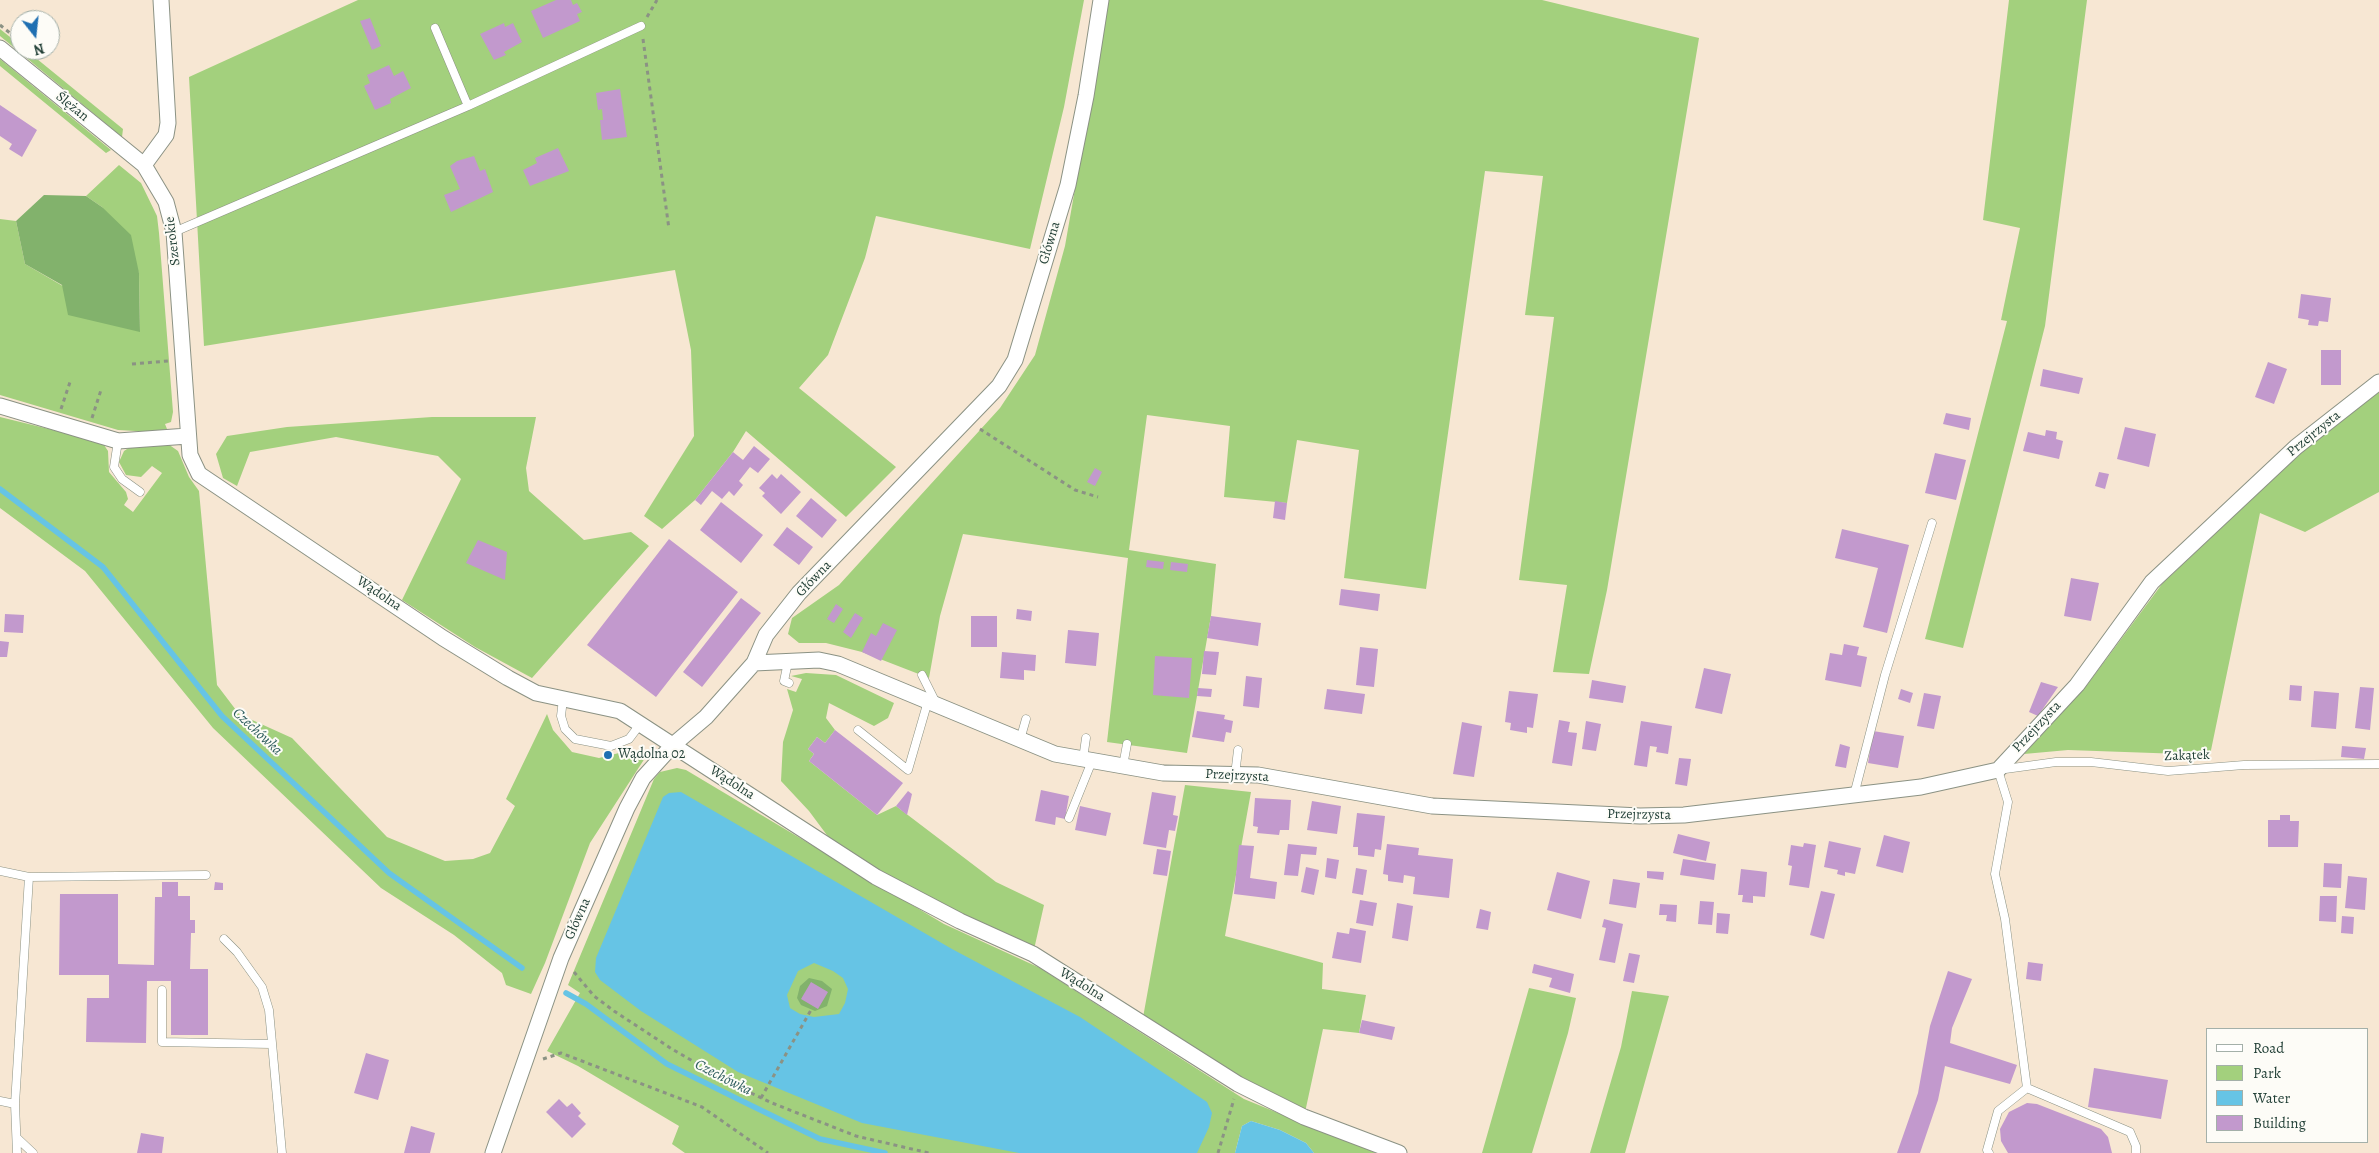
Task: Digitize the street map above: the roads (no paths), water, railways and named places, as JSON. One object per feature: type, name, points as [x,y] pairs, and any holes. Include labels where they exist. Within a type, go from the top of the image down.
[{"type":"street","points":[[144,165],[166,135],[168,123],[161,0]]},
{"type":"street","name":"Główna","points":[[492,1153],[561,958],[627,808],[643,778],[673,745],[706,717],[754,663],[766,635],[799,593],[999,386],[1015,360],[1068,184],[1086,96],[1101,0]]},
{"type":"street","name":"Ślężan","points":[[0,48],[144,165]]},
{"type":"street","name":"Szerokie","points":[[144,165],[166,202],[174,232],[188,436]]},
{"type":"street","name":"Przejrzysta","points":[[754,663],[819,660],[838,664],[1055,754],[1163,773],[1258,775],[1432,806],[1640,816],[1684,816],[1854,797],[1921,787],[1998,770],[2077,685],[2152,582],[2296,447],[2379,382]]},
{"type":"street","points":[[0,406],[118,441],[188,436]]},
{"type":"street","name":"Wądolna","points":[[188,436],[192,462],[199,474],[206,480],[483,663],[536,693],[620,711],[876,877],[960,921],[1033,954],[1238,1084],[1304,1117],[1399,1153]]},
{"type":"lane","points":[[174,232],[468,106],[641,26]]},
{"type":"lane","points":[[435,28],[468,106]]},
{"type":"lane","points":[[118,441],[114,467],[122,479],[140,492]]},
{"type":"lane","points":[[1854,797],[1885,675],[1932,523]]},
{"type":"lane","points":[[788,662],[784,681],[789,682]]},
{"type":"lane","points":[[858,730],[908,770],[932,703],[922,675]]},
{"type":"lane","points":[[563,699],[561,716],[565,729],[575,739],[611,746],[629,739],[641,723]]},
{"type":"lane","points":[[1020,740],[1026,719]]},
{"type":"lane","points":[[1069,818],[1087,760],[1086,738]]},
{"type":"lane","points":[[1123,766],[1127,744]]},
{"type":"lane","points":[[1235,775],[1238,750]]},
{"type":"lane","name":"Zakątek","points":[[1998,770],[2056,762],[2091,762],[2168,771],[2244,765],[2379,764]]},
{"type":"lane","points":[[1998,770],[2008,802],[1995,874],[2005,919],[2027,1088]]},
{"type":"lane","points":[[0,871],[29,877],[206,875]]},
{"type":"lane","points":[[16,1153],[15,1104],[29,877]]},
{"type":"lane","points":[[224,939],[237,952],[262,987],[269,1010],[282,1153]]},
{"type":"lane","points":[[162,990],[162,1042],[271,1044]]},
{"type":"lane","points":[[1989,1153],[1987,1150],[1998,1111],[2027,1088]]},
{"type":"lane","points":[[2027,1088],[2130,1132],[2136,1146],[2136,1153]]},
{"type":"lane","points":[[0,1101],[15,1104]]},
{"type":"lane","points":[[17,1138],[33,1153]]},
{"type":"water","points":[[681,792],[952,949],[1080,1017],[1207,1102],[1212,1113],[1209,1127],[1197,1153],[1019,1153],[862,1123],[738,1072],[641,1011],[600,980],[595,972],[596,958],[663,797],[669,793]],"holes":[[[814,963],[833,971],[843,978],[848,989],[845,1003],[839,1014],[814,1017],[800,1014],[790,1008],[787,995],[798,971]]]},
{"type":"water","points":[[1251,1121],[1280,1130],[1306,1143],[1314,1153],[1235,1153],[1242,1126]]},
{"type":"waterway","name":"Czechówka","points":[[0,489],[103,567],[222,716],[389,873],[522,968]]},
{"type":"waterway","name":"Czechówka","points":[[566,993],[586,1004],[667,1064],[820,1139],[885,1153]]},
{"type":"place","name":"Wądolna 02","points":[[608,755]]}]
